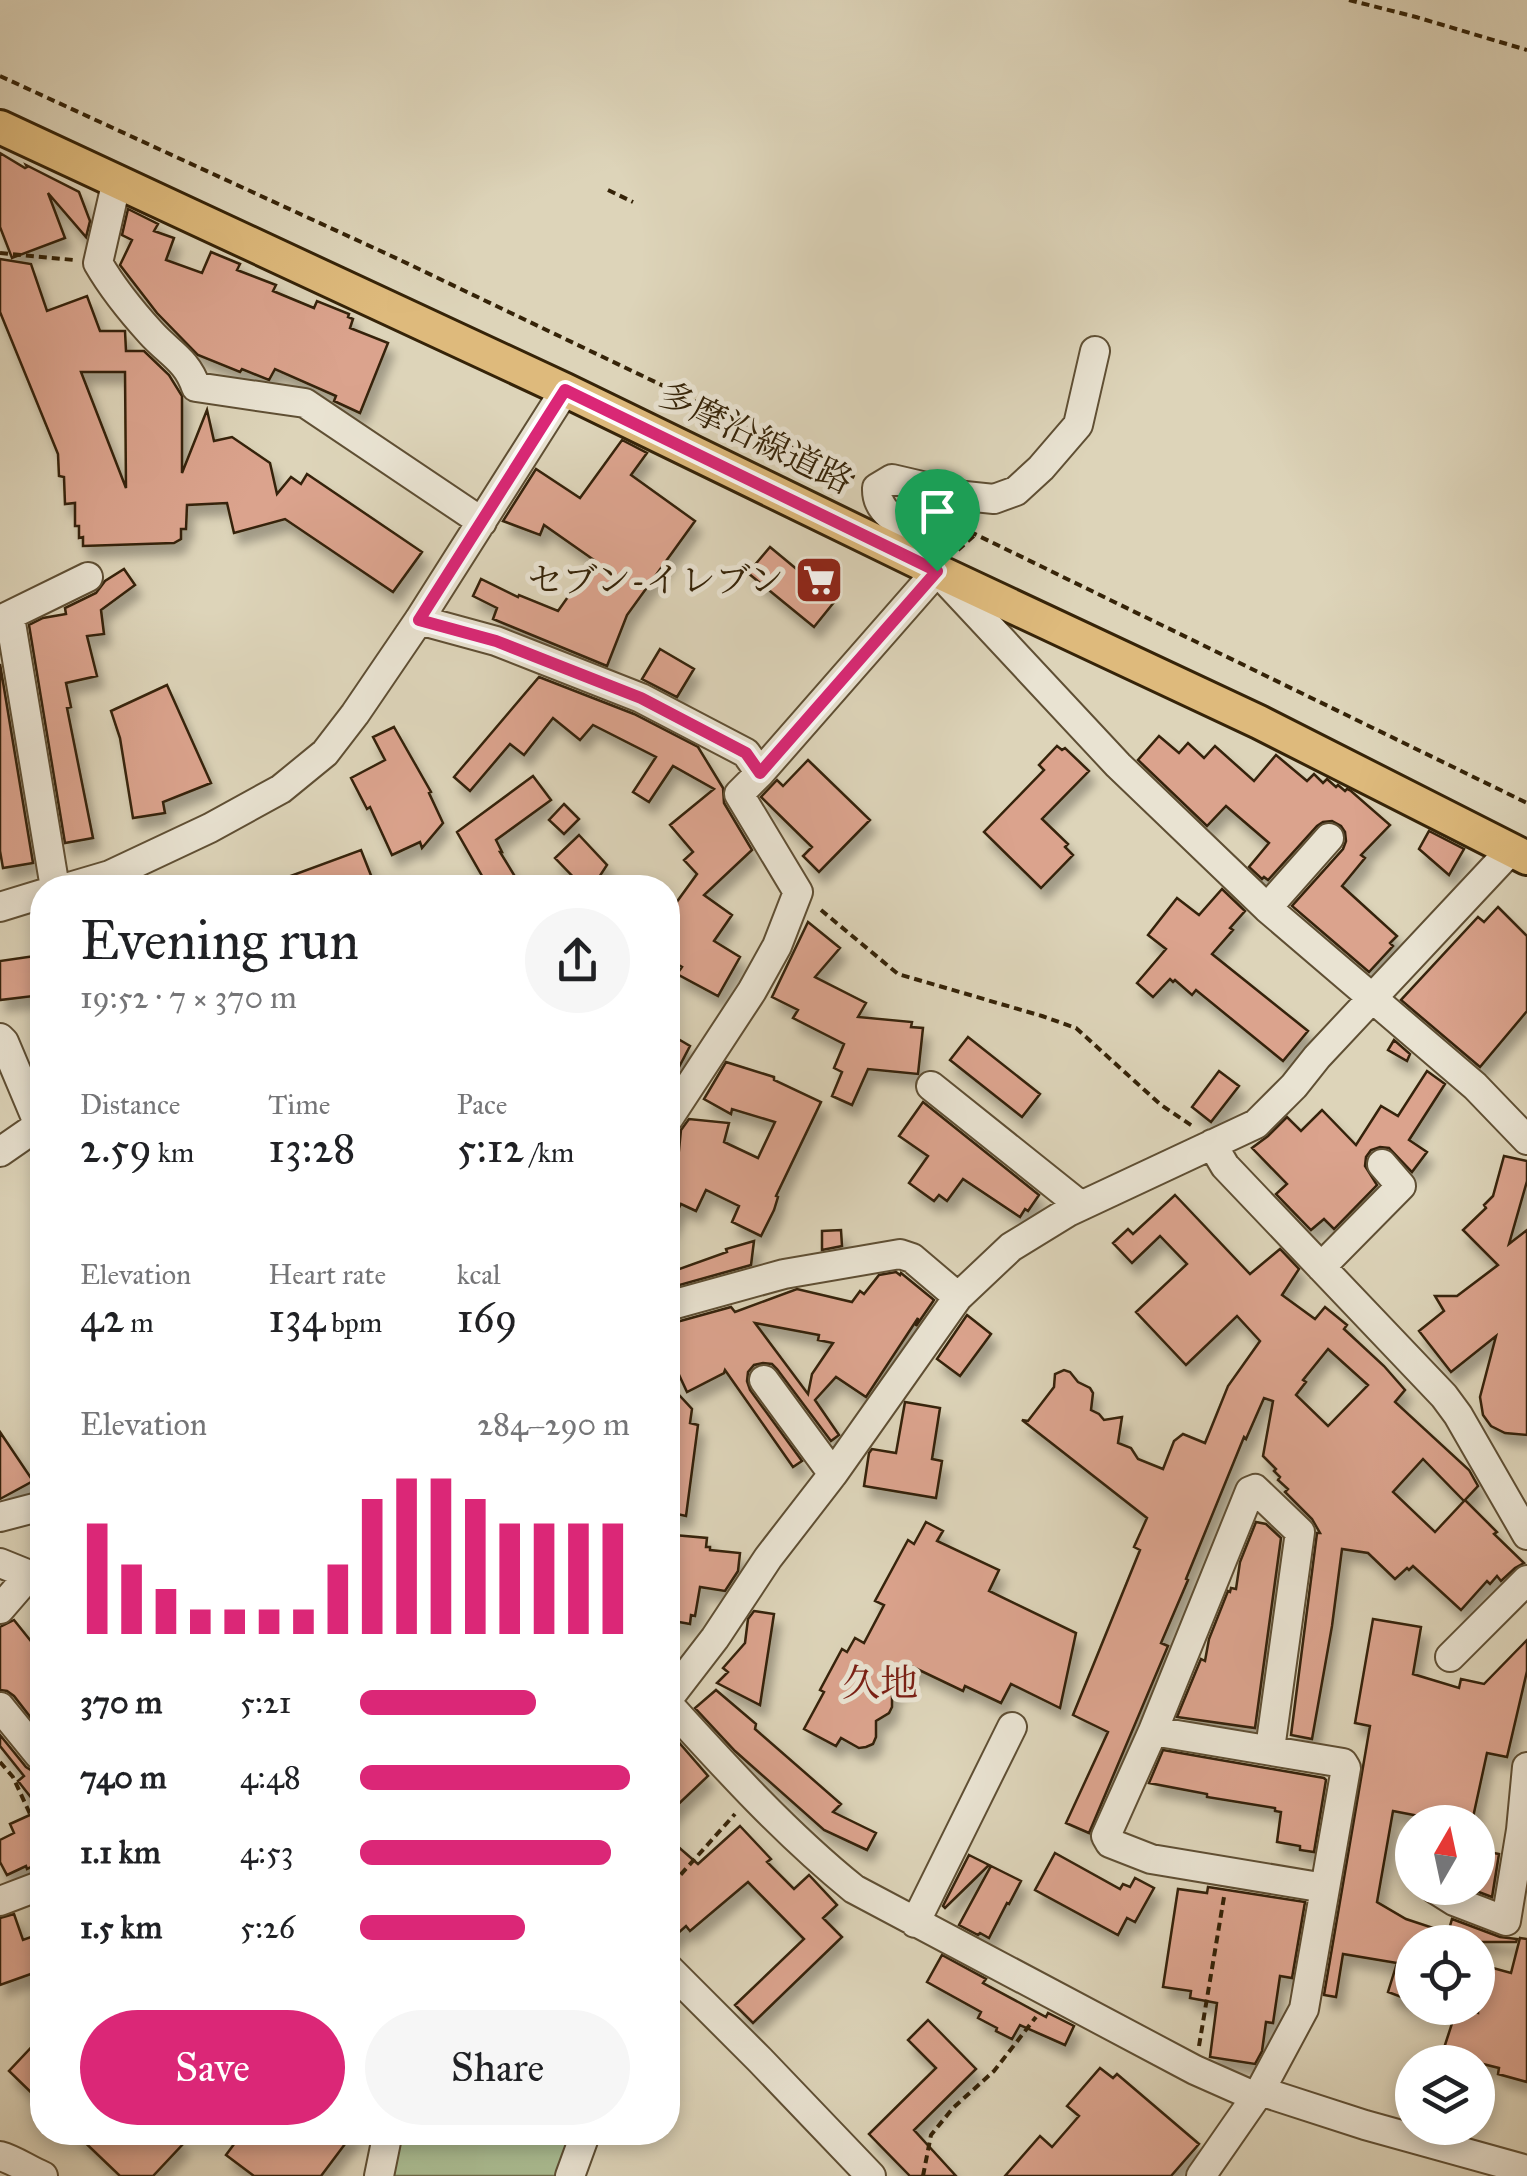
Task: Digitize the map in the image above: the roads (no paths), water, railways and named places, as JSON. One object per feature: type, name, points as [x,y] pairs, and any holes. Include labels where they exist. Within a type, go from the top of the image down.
[{"type":"main road","name":"多摩沿線道路","points":[[0,127],[565,390],[1259,722],[1519,854]]},
{"type":"street","points":[[117,180],[98,263],[115,292],[154,337],[190,370],[196,387],[305,403],[482,522]]},
{"type":"street","points":[[1095,351],[1078,425],[1016,491],[994,499],[892,479],[877,488],[884,512],[920,540],[937,571],[1118,766],[1267,908],[1475,1086],[1527,1140]]},
{"type":"street","points":[[110,875],[210,828],[281,788],[324,753],[419,620],[565,390]]},
{"type":"street","points":[[680,1101],[777,946],[798,892],[739,794],[937,571]]},
{"type":"street","points":[[52,875],[5,619],[88,577]]},
{"type":"street","points":[[419,620],[496,641],[641,698],[746,753],[760,773]]},
{"type":"street","points":[[1267,908],[1329,838]]},
{"type":"street","points":[[680,1686],[958,1297],[1011,1247],[1081,1206],[1256,1124],[1373,998],[1519,854]]},
{"type":"street","points":[[0,907],[30,898]]},
{"type":"street","points":[[0,1038],[30,1102]]},
{"type":"street","points":[[931,1086],[1081,1206]]},
{"type":"street","points":[[0,1152],[30,1134]]},
{"type":"street","points":[[1212,1144],[1225,1166],[1451,1406],[1527,1535]]},
{"type":"street","points":[[1321,1267],[1401,1186],[1382,1164]]},
{"type":"street","points":[[680,1303],[784,1274],[900,1254],[912,1258],[958,1297]]},
{"type":"street","points":[[764,1380],[832,1474]]},
{"type":"street","points":[[1270,1750],[1300,1532],[1255,1489],[1250,1491],[1106,1836],[1110,1843],[1151,1859],[1325,1888]]},
{"type":"street","points":[[0,1517],[30,1509]]},
{"type":"street","points":[[0,1564],[30,1582]]},
{"type":"street","points":[[1450,1656],[1527,1580]]},
{"type":"street","points":[[0,1609],[30,1584]]},
{"type":"street","points":[[0,1708],[30,1744]]},
{"type":"street","points":[[680,1715],[752,1795],[826,1866],[854,1889],[915,1922],[1194,2070],[1258,2094],[1365,2125],[1464,2165],[1527,2170]]},
{"type":"street","points":[[915,1922],[1012,1727]]},
{"type":"street","points":[[1153,1730],[1343,1763],[1346,1768],[1304,2010],[1258,2094],[1201,2176]]},
{"type":"street","points":[[1464,1905],[1506,1921],[1524,1831],[1527,1768]]},
{"type":"street","points":[[0,1901],[30,1890]]},
{"type":"street","points":[[680,1980],[871,2176]]},
{"type":"street","points":[[379,2176],[385,2145]]},
{"type":"street","points":[[570,2176],[581,2145]]},
{"type":"place","name":"セブン-イレブン","points":[[819,580]]},
{"type":"district","name":"久地","points":[[880,1683]]}]
